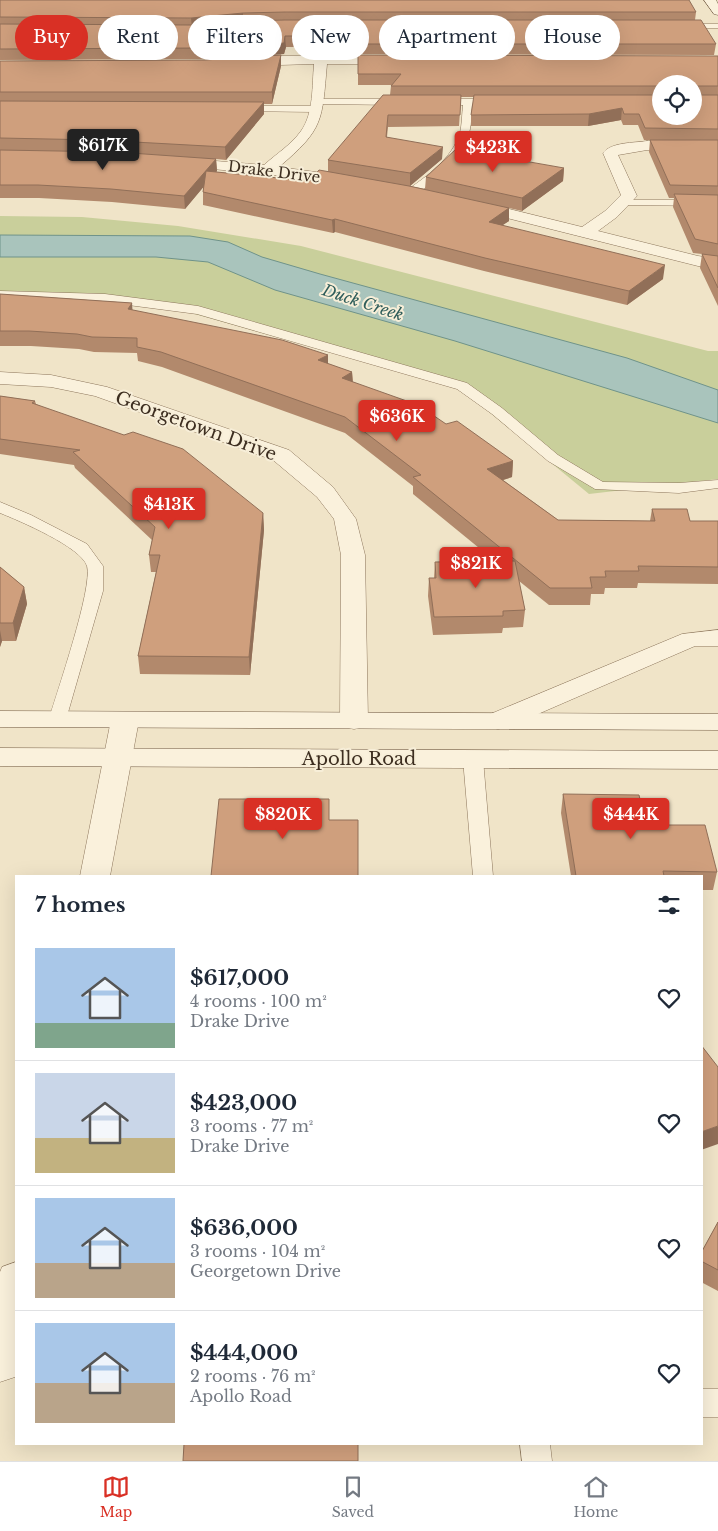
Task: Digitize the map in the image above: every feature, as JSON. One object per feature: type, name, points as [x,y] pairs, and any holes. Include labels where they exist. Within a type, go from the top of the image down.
[{"type":"street","points":[[710,0],[718,12]]},
{"type":"street","points":[[233,63],[292,60]]},
{"type":"street","points":[[267,170],[311,126],[316,106],[321,60]]},
{"type":"street","points":[[585,233],[611,214],[629,196],[610,153],[616,150],[636,147],[718,146]]},
{"type":"street","name":"Drake Drive","points":[[168,161],[267,170],[364,184]]},
{"type":"street","points":[[391,189],[427,196]]},
{"type":"street","points":[[461,203],[718,264]]},
{"type":"street","name":"Georgetown Drive","points":[[0,378],[51,381],[100,391],[281,455],[324,492],[345,519],[353,555],[354,721]]},
{"type":"street","points":[[498,722],[691,639],[718,638]]},
{"type":"street","points":[[0,719],[718,722]]},
{"type":"street","points":[[95,875],[125,720]]},
{"type":"street","name":"Apollo Road","points":[[0,757],[718,760]]},
{"type":"street","points":[[0,1363],[15,1285]]},
{"type":"lane","points":[[672,26],[718,26]]},
{"type":"lane","points":[[227,109],[411,102]]},
{"type":"lane","points":[[430,102],[507,102]]},
{"type":"lane","points":[[410,193],[438,172],[463,137],[468,102]]},
{"type":"lane","points":[[622,202],[718,203]]},
{"type":"lane","points":[[0,295],[105,298],[198,310],[462,386],[497,411],[553,458],[600,486],[679,488],[718,484]]},
{"type":"lane","points":[[0,507],[26,518],[80,547],[95,566],[95,591],[58,719]]},
{"type":"lane","points":[[473,759],[484,875]]},
{"type":"lane","points":[[703,1403],[718,1404]]},
{"type":"lane","points":[[535,1445],[537,1461]]},
{"type":"green space","points":[[0,216],[82,217],[178,226],[301,246],[708,351],[718,351],[718,479],[589,494],[461,389],[184,311],[88,299],[0,299]]},
{"type":"water","name":"Duck Creek","points":[[0,235],[190,236],[228,242],[262,257],[627,358],[718,390],[718,423],[455,341],[275,290],[208,262],[156,257],[0,257]]},
{"type":"building","points":[[0,0],[689,0],[696,12],[285,12],[188,15],[188,18],[178,18],[178,15],[98,15],[98,18],[88,17],[88,15],[15,15],[15,17],[0,17]]},
{"type":"building","points":[[282,20],[292,20],[292,36],[285,36],[284,43],[282,43]]},
{"type":"building","points":[[369,20],[379,20],[379,44],[369,44]]},
{"type":"building","points":[[515,20],[525,20],[525,44],[515,44]]},
{"type":"building","points":[[620,20],[701,20],[716,44],[620,44]]},
{"type":"building","points":[[0,24],[15,24],[15,49],[0,49]]},
{"type":"building","points":[[88,24],[98,25],[98,49],[88,49]]},
{"type":"building","points":[[178,25],[188,25],[188,48],[178,48]]},
{"type":"building","points":[[369,55],[379,55],[379,60],[515,60],[515,55],[525,55],[525,60],[620,60],[620,56],[718,56],[718,86],[702,86],[702,75],[652,75],[652,86],[391,86],[401,74],[358,74],[358,60],[369,60]]},
{"type":"building","points":[[280,60],[272,92],[0,92],[0,61]]},
{"type":"building","points":[[383,95],[461,95],[460,115],[388,115],[386,137],[443,147],[410,173],[328,160]]},
{"type":"building","points":[[474,95],[652,95],[652,125],[702,125],[702,95],[718,95],[718,129],[645,128],[639,114],[624,114],[622,108],[589,114],[471,115]]},
{"type":"building","points":[[0,101],[264,102],[225,147],[98,140],[0,138]]},
{"type":"building","points":[[650,140],[718,140],[718,186],[670,185]]},
{"type":"building","points":[[456,149],[564,168],[522,198],[426,177]]},
{"type":"building","points":[[0,150],[116,152],[216,159],[184,196],[111,189],[0,185]]},
{"type":"building","points":[[319,170],[409,186],[509,208],[489,222],[665,265],[629,291],[485,258],[335,219],[332,220],[203,192],[206,171],[310,181]]},
{"type":"building","points":[[674,194],[718,195],[718,244],[695,239]]},
{"type":"building","points":[[702,254],[718,256],[718,288]]},
{"type":"building","points":[[0,294],[132,303],[128,309],[282,340],[328,355],[318,360],[352,372],[342,378],[418,405],[446,424],[457,421],[513,461],[487,469],[558,520],[655,521],[652,509],[687,509],[690,521],[718,521],[718,567],[638,566],[639,571],[605,571],[606,577],[590,577],[592,588],[550,588],[413,477],[421,475],[345,417],[161,352],[137,347],[137,338],[0,331]]},
{"type":"building","points":[[0,396],[35,401],[32,403],[124,435],[133,432],[183,449],[263,513],[249,657],[138,656],[160,555],[149,555],[155,527],[73,452],[80,450],[0,439]]},
{"type":"building","points":[[515,561],[525,610],[503,611],[503,616],[434,617],[429,578],[436,578],[435,562]]},
{"type":"building","points":[[0,567],[24,587],[13,623],[0,623]]},
{"type":"building","points":[[563,794],[639,795],[646,825],[705,825],[717,872],[663,871],[664,875],[576,875]]},
{"type":"building","points":[[219,799],[329,799],[329,820],[358,820],[358,875],[211,875]]},
{"type":"building","points":[[703,1048],[718,1067],[718,1126],[703,1131]]},
{"type":"building","points":[[718,1222],[718,1270],[703,1262],[703,1249]]},
{"type":"building","points":[[184,1445],[358,1445],[358,1461],[183,1461]]}]
